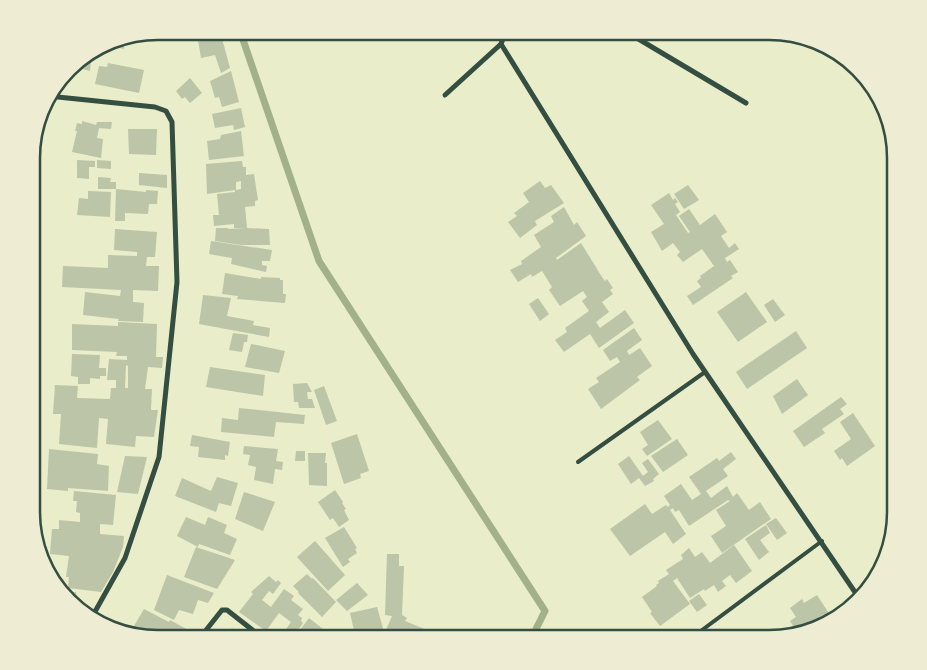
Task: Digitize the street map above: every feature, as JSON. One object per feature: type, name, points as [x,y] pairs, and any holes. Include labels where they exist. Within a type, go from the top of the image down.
[{"type":"street","points":[[445,95],[501,44],[503,40]]},
{"type":"street","points":[[639,40],[746,103]]},
{"type":"street","points":[[501,44],[705,372],[855,592]]},
{"type":"street","points":[[57,97],[155,107],[166,111],[172,122],[177,282],[159,457],[125,558],[95,612]]},
{"type":"street","points":[[205,630],[217,614],[222,610],[227,610],[253,630]]},
{"type":"lane","points":[[578,462],[705,372]]},
{"type":"lane","points":[[702,630],[822,541]]},
{"type":"building","points":[[198,40],[222,40],[230,68],[221,73],[215,55],[201,58]]},
{"type":"building","points":[[124,45],[124,49],[116,48]]},
{"type":"building","points":[[91,61],[90,71],[81,69]]},
{"type":"building","points":[[108,63],[144,70],[139,93],[95,84],[99,66],[107,67]]},
{"type":"building","points":[[231,71],[239,102],[222,107],[219,97],[215,98],[210,81]]},
{"type":"building","points":[[190,78],[202,93],[190,103],[185,97],[182,99],[176,91]]},
{"type":"building","points":[[241,108],[245,127],[234,130],[233,125],[215,128],[212,114]]},
{"type":"building","points":[[82,121],[96,125],[97,122],[112,122],[111,129],[99,128],[97,138],[103,139],[101,158],[72,152],[77,123],[82,124]]},
{"type":"building","points":[[128,129],[157,129],[156,155],[129,154]]},
{"type":"building","points":[[241,131],[244,156],[209,160],[207,141],[220,139],[221,135]]},
{"type":"building","points":[[77,160],[95,161],[95,167],[89,167],[89,179],[77,178]]},
{"type":"building","points":[[97,160],[111,161],[111,169],[97,168]]},
{"type":"building","points":[[242,161],[243,167],[246,167],[246,175],[254,174],[258,200],[255,201],[255,206],[245,207],[247,228],[269,229],[270,245],[241,245],[215,241],[216,228],[228,229],[245,228],[234,228],[234,224],[214,226],[213,215],[219,215],[217,194],[235,192],[235,190],[207,194],[206,164]],"holes":[[[241,181],[241,189],[236,190],[236,182]]]},
{"type":"building","points":[[139,173],[167,175],[167,188],[139,185]]},
{"type":"building","points":[[98,177],[111,178],[110,182],[116,182],[116,189],[98,189]]},
{"type":"building","points":[[540,181],[545,188],[551,185],[564,203],[535,221],[537,225],[520,238],[508,222],[517,216],[514,213],[529,202],[523,193]]},
{"type":"building","points":[[688,185],[699,200],[684,209],[674,194]]},
{"type":"building","points":[[116,189],[146,192],[146,190],[158,191],[157,204],[149,204],[148,214],[125,213],[125,221],[115,221]]},
{"type":"building","points":[[88,191],[111,192],[110,217],[77,215],[79,198],[88,199]]},
{"type":"building","points":[[669,193],[673,200],[675,198],[678,202],[675,204],[680,212],[676,215],[688,233],[690,232],[679,216],[689,209],[700,225],[715,214],[727,232],[721,236],[729,248],[735,243],[739,249],[725,258],[727,262],[730,260],[738,272],[731,276],[733,278],[693,305],[687,296],[701,287],[697,281],[701,278],[700,276],[714,266],[702,249],[683,262],[677,255],[680,252],[673,243],[662,251],[651,232],[664,224],[651,205]]},
{"type":"building","points":[[564,207],[574,225],[577,222],[586,236],[556,258],[557,260],[581,243],[602,277],[605,281],[607,279],[613,288],[610,290],[613,294],[602,302],[609,312],[596,322],[600,328],[625,310],[634,323],[599,348],[590,334],[564,352],[555,340],[567,332],[565,328],[589,311],[582,301],[587,297],[583,291],[560,306],[549,290],[552,287],[542,271],[532,277],[531,274],[518,282],[510,270],[522,264],[521,261],[541,247],[534,235],[554,222],[551,216]]},
{"type":"building","points":[[115,229],[157,232],[155,257],[147,257],[146,266],[159,266],[158,291],[133,290],[133,302],[144,303],[143,322],[118,321],[119,319],[83,315],[85,292],[120,296],[121,290],[62,287],[63,266],[108,268],[108,255],[137,256],[137,252],[114,250]]},
{"type":"building","points":[[211,241],[272,250],[270,261],[262,261],[262,265],[267,266],[266,272],[231,264],[232,258],[209,254]]},
{"type":"building","points":[[225,273],[261,279],[261,277],[280,278],[280,280],[283,280],[283,294],[286,294],[285,303],[237,299],[238,296],[222,294]]},
{"type":"building","points":[[746,292],[767,322],[738,342],[717,312]]},
{"type":"building","points":[[203,295],[231,298],[227,316],[254,321],[253,325],[270,328],[269,337],[199,324]]},
{"type":"building","points":[[538,298],[549,314],[540,321],[529,304]]},
{"type":"building","points":[[773,299],[785,315],[775,322],[764,305]]},
{"type":"building","points":[[118,322],[157,324],[156,357],[163,357],[162,368],[148,367],[145,389],[152,389],[151,410],[158,410],[154,437],[136,436],[135,447],[106,444],[108,419],[99,418],[97,448],[59,444],[61,414],[53,414],[55,385],[78,386],[77,398],[110,399],[111,388],[116,388],[116,380],[107,380],[109,359],[127,360],[127,356],[116,356],[117,352],[72,350],[72,324],[118,326]],"holes":[[[126,365],[128,366],[128,388],[125,388]]]},
{"type":"building","points":[[634,328],[642,340],[627,351],[629,355],[640,348],[652,366],[637,377],[640,380],[601,409],[588,389],[599,382],[596,378],[620,362],[617,357],[610,361],[603,350]]},
{"type":"building","points":[[796,331],[807,348],[747,389],[736,372]]},
{"type":"building","points":[[233,333],[248,335],[242,352],[229,350]]},
{"type":"building","points":[[251,344],[285,351],[279,373],[245,367]]},
{"type":"building","points":[[72,354],[100,355],[99,368],[106,368],[106,376],[100,376],[100,379],[90,378],[90,384],[78,384],[78,377],[71,376]]},
{"type":"building","points":[[210,367],[265,375],[263,396],[206,387]]},
{"type":"building","points":[[797,379],[808,395],[782,414],[773,396]]},
{"type":"building","points":[[307,383],[312,392],[307,392],[308,399],[312,399],[315,408],[299,408],[298,402],[294,402],[293,384]]},
{"type":"building","points":[[324,386],[337,421],[326,425],[314,390]]},
{"type":"building","points":[[841,397],[847,404],[840,409],[844,414],[822,429],[825,433],[804,447],[793,431]]},
{"type":"building","points":[[239,408],[305,415],[304,424],[276,422],[274,437],[221,432],[222,418],[238,420]]},
{"type":"building","points":[[853,413],[875,446],[847,466],[834,451],[851,439],[840,422]]},
{"type":"building","points":[[658,420],[672,439],[647,456],[642,449],[648,445],[640,432]]},
{"type":"building","points":[[357,434],[369,471],[360,474],[361,478],[344,484],[331,443]]},
{"type":"building","points":[[192,435],[230,442],[228,456],[225,455],[225,460],[198,457],[199,447],[190,446]]},
{"type":"building","points":[[677,439],[688,455],[663,472],[651,456]]},
{"type":"building","points":[[244,446],[278,449],[276,461],[283,462],[282,470],[275,469],[273,484],[254,480],[256,467],[248,465],[250,455],[243,454]]},
{"type":"building","points":[[49,449],[98,454],[97,464],[109,466],[108,491],[68,488],[68,491],[47,489]]},
{"type":"building","points":[[296,451],[305,451],[305,461],[295,461]]},
{"type":"building","points":[[731,452],[736,459],[723,469],[728,476],[706,491],[711,498],[727,486],[733,497],[737,493],[749,510],[760,502],[771,519],[722,553],[711,536],[726,526],[716,510],[730,501],[728,500],[689,526],[679,510],[675,512],[673,508],[670,510],[686,534],[673,544],[665,532],[630,556],[610,529],[645,504],[652,514],[666,505],[668,507],[670,505],[664,496],[681,484],[692,500],[701,494],[689,477],[717,458],[719,461]]},
{"type":"building","points":[[308,453],[326,453],[327,486],[309,485]]},
{"type":"building","points":[[125,456],[147,457],[138,494],[117,492]]},
{"type":"building","points":[[629,456],[643,476],[648,472],[642,463],[648,459],[659,474],[653,479],[654,481],[645,486],[639,478],[631,484],[618,464]]},
{"type":"building","points":[[217,477],[238,483],[231,506],[219,503],[216,512],[175,496],[182,478],[211,491]]},
{"type":"building","points":[[335,490],[343,502],[346,509],[344,510],[349,520],[339,527],[333,518],[330,520],[318,502]]},
{"type":"building","points":[[74,491],[116,495],[113,525],[100,524],[100,534],[124,536],[123,547],[113,572],[101,592],[68,588],[69,577],[66,577],[69,556],[50,554],[52,529],[59,529],[59,520],[80,522],[80,513],[76,512],[77,501],[73,501]]},
{"type":"building","points":[[244,492],[275,502],[263,531],[235,519]]},
{"type":"building","points":[[186,517],[205,525],[208,517],[227,525],[224,533],[237,539],[230,555],[199,544],[198,547],[177,536]]},
{"type":"building","points":[[776,518],[787,533],[777,540],[766,524]]},
{"type":"building","points":[[766,525],[770,533],[760,540],[769,552],[759,560],[745,539]]},
{"type":"building","points":[[344,527],[357,548],[355,549],[357,553],[348,559],[350,562],[343,567],[325,538]]},
{"type":"building","points":[[315,541],[345,575],[328,591],[297,557]]},
{"type":"building","points":[[734,545],[752,571],[736,583],[730,575],[722,581],[726,586],[718,592],[714,585],[690,598],[677,578],[673,581],[690,604],[660,626],[650,613],[652,612],[642,597],[657,586],[658,581],[669,574],[666,570],[683,559],[681,555],[689,548],[695,557],[702,552],[710,563]]},
{"type":"building","points":[[196,547],[235,560],[217,589],[184,577]]},
{"type":"building","points":[[387,554],[399,554],[399,566],[404,566],[402,615],[407,618],[405,621],[427,630],[386,630],[392,616],[385,615]]},
{"type":"building","points":[[307,574],[336,602],[322,617],[293,586]]},
{"type":"building","points":[[167,575],[214,593],[208,603],[198,600],[193,614],[179,610],[174,620],[154,610]]},
{"type":"building","points":[[269,576],[276,582],[278,580],[281,583],[273,594],[269,591],[262,600],[271,607],[284,589],[294,596],[291,600],[303,609],[298,615],[302,618],[301,621],[303,623],[300,630],[285,630],[291,622],[279,613],[267,630],[265,630],[239,612],[253,594],[251,592]]},
{"type":"building","points":[[357,583],[368,595],[347,611],[336,600]]},
{"type":"building","points":[[699,594],[707,605],[697,612],[689,601]]},
{"type":"building","points":[[817,595],[829,613],[807,624],[794,627],[790,621],[796,617],[790,608],[802,599],[804,603]]},
{"type":"building","points":[[377,607],[383,630],[354,630],[350,613]]},
{"type":"building","points":[[144,609],[188,630],[150,630],[133,627]]},
{"type":"building","points":[[309,618],[323,629],[322,630],[300,630]]},
{"type":"waterway","points":[[243,40],[319,261],[545,611],[536,630]]}]
